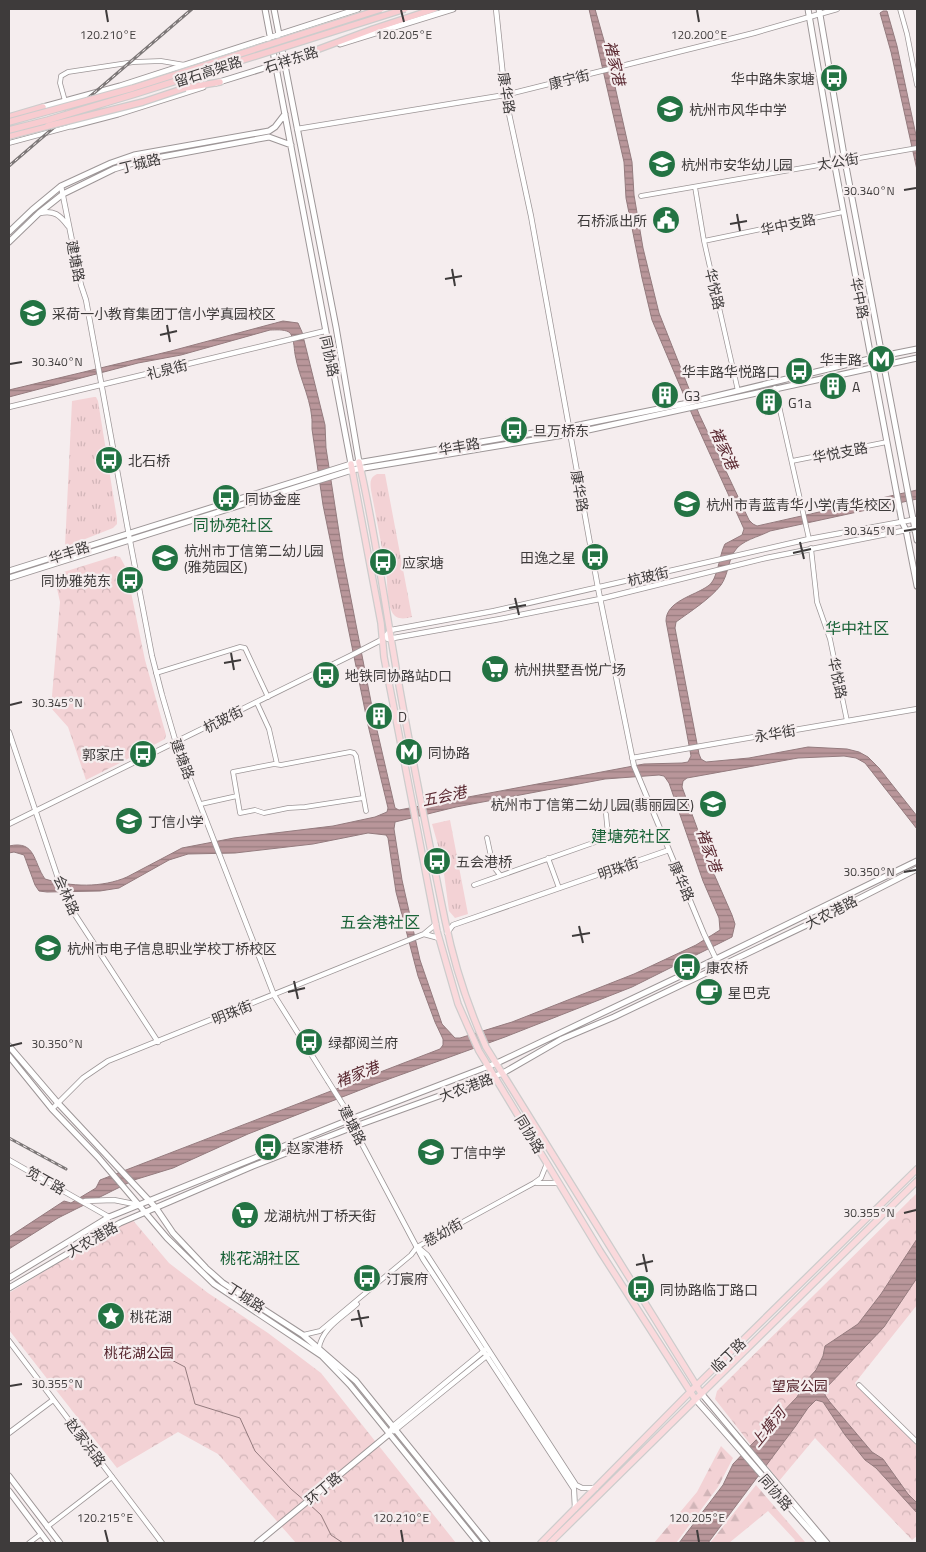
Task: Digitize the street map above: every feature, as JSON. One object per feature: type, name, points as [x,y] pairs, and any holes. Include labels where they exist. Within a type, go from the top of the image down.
[{"type":"highway","name":"留石高架路","points":[[9,122],[133,88],[381,9]]},
{"type":"highway","name":"留石高架路","points":[[9,130],[135,94],[405,9]]},
{"type":"highway","points":[[292,59],[434,9]]},
{"type":"highway","points":[[9,136],[143,102],[185,88],[220,82]]},
{"type":"highway","points":[[9,117],[43,107]]},
{"type":"main road","name":"同协路","points":[[265,9],[339,397],[383,639],[384,657],[412,804],[439,938],[458,1004],[479,1051],[600,1251],[695,1399],[734,1438]]},
{"type":"main road","name":"同协路","points":[[274,9],[336,328],[421,802],[447,933],[476,1025],[486,1048],[696,1386],[734,1438],[821,1543]]},
{"type":"main road","name":"石祥东路","points":[[43,107],[120,86],[358,9]]},
{"type":"main road","name":"石祥东路","points":[[72,126],[118,114],[453,9]]},
{"type":"main road","name":"华中路","points":[[808,9],[843,212],[896,493],[902,522],[906,530],[917,586]]},
{"type":"main road","name":"华中路","points":[[819,11],[845,161],[915,519],[917,540]]},
{"type":"main road","name":"丁城路","points":[[9,232],[32,210],[62,186],[111,163],[134,155],[269,131],[285,114]]},
{"type":"main road","name":"丁城路","points":[[9,242],[39,213],[63,194],[114,169],[140,161],[270,137],[291,145]]},
{"type":"main road","name":"华丰路","points":[[9,571],[331,469],[570,434],[684,407],[738,391],[917,349]]},
{"type":"main road","name":"华丰路","points":[[699,403],[917,358]]},
{"type":"main road","name":"华丰路","points":[[360,466],[684,407]]},
{"type":"main road","name":"华丰路","points":[[9,578],[314,482],[351,467]]},
{"type":"main road","name":"大农港路","points":[[9,1278],[109,1217],[351,1119],[497,1063],[917,861]]},
{"type":"main road","name":"大农港路","points":[[9,1288],[120,1223],[253,1166],[353,1127],[503,1073],[562,1039],[632,1009],[805,926],[917,869]]},
{"type":"main road","name":"丁城路","points":[[9,1046],[57,1102],[150,1200],[173,1232],[206,1268],[223,1283],[303,1335],[356,1381],[487,1543]]},
{"type":"main road","name":"丁城路","points":[[9,1056],[52,1108],[98,1157],[167,1238],[214,1284],[322,1356],[350,1385],[478,1543]]},
{"type":"main road","name":"临丁路","points":[[541,1543],[696,1386],[917,1169]]},
{"type":"main road","name":"临丁路","points":[[550,1543],[917,1181]]},
{"type":"main road","name":"环丁路","points":[[257,1543],[388,1434]]},
{"type":"main road","points":[[9,1476],[60,1543]]},
{"type":"main road","name":"同协路","points":[[768,1478],[827,1543]]},
{"type":"main road","points":[[9,1491],[48,1543]]},
{"type":"street","name":"康华路","points":[[496,9],[505,95],[531,216],[600,599],[632,758],[637,776],[716,959]]},
{"type":"street","name":"康宁街","points":[[297,128],[505,95],[754,32],[809,16],[819,11],[837,9]]},
{"type":"street","points":[[900,9],[917,85]]},
{"type":"street","points":[[9,143],[72,126],[60,83],[61,76],[68,72],[134,62],[161,61],[187,65]]},
{"type":"street","name":"太公街","points":[[641,196],[917,148]]},
{"type":"street","name":"建塘路","points":[[62,186],[102,384],[128,533],[156,673],[176,743],[274,995],[345,1108],[353,1127],[423,1259],[486,1349],[574,1489],[575,1509]]},
{"type":"street","name":"华悦路","points":[[695,187],[704,241],[738,391]]},
{"type":"street","name":"建塘路","points":[[39,213],[50,211],[59,215],[70,229]]},
{"type":"street","name":"华中支路","points":[[704,241],[843,212]]},
{"type":"street","name":"礼泉街","points":[[9,407],[325,331]]},
{"type":"street","points":[[775,388],[809,539]]},
{"type":"street","name":"华悦支路","points":[[792,461],[887,442]]},
{"type":"street","name":"杭玻街","points":[[9,824],[369,647],[383,639],[391,630],[494,611],[809,539],[915,519]]},
{"type":"street","name":"杭玻街","points":[[383,639],[392,639],[600,599],[811,548],[916,528]]},
{"type":"street","name":"华悦路","points":[[811,548],[817,602],[830,639],[847,721]]},
{"type":"street","points":[[156,673],[240,647],[245,648],[268,697]]},
{"type":"street","points":[[257,703],[270,729],[277,764]]},
{"type":"street","name":"永华街","points":[[632,758],[917,709]]},
{"type":"street","name":"会林路","points":[[9,732],[58,878],[70,907],[158,1042]]},
{"type":"street","points":[[363,798],[305,808],[288,808],[264,813],[255,810],[240,813],[233,772],[350,752],[354,753],[366,811]]},
{"type":"street","points":[[201,804],[237,796]]},
{"type":"street","points":[[474,885],[604,839],[608,835],[606,814]]},
{"type":"street","points":[[487,838],[493,866],[500,875]]},
{"type":"street","name":"明珠街","points":[[447,933],[454,925],[669,850]]},
{"type":"street","points":[[548,858],[559,888]]},
{"type":"street","points":[[445,920],[454,925]]},
{"type":"street","name":"明珠街","points":[[52,1108],[95,1069],[108,1061],[424,934],[436,924]]},
{"type":"street","points":[[424,934],[439,938]]},
{"type":"street","name":"笕丁路","points":[[9,1160],[84,1201],[109,1217]]},
{"type":"street","name":"慈幼街","points":[[303,1335],[320,1331],[411,1256],[417,1247],[534,1183],[541,1178],[547,1163]]},
{"type":"street","name":"慈幼街","points":[[534,1183],[559,1183]]},
{"type":"street","name":"笕丁路","points":[[84,1201],[114,1200],[140,1206]]},
{"type":"street","name":"慈幼街","points":[[319,1348],[324,1333],[359,1303],[363,1297]]},
{"type":"street","name":"赵家浜路","points":[[9,1341],[162,1543]]},
{"type":"street","name":"环丁路","points":[[388,1434],[486,1349]]},
{"type":"street","name":"建塘路","points":[[489,1354],[576,1485],[582,1488],[596,1488]]},
{"type":"street","name":"环丁路","points":[[395,1428],[489,1354]]},
{"type":"street","points":[[859,1385],[917,1442]]},
{"type":"street","points":[[9,1433],[53,1400]]},
{"type":"street","points":[[47,1527],[112,1477]]},
{"type":"street","points":[[29,1543],[41,1534]]},
{"type":"green space","points":[[96,397],[117,524],[113,528],[65,547],[72,401]]},
{"type":"green space","points":[[377,474],[385,474],[412,617],[398,618],[390,608],[386,570],[371,487],[372,479]]},
{"type":"green space","points":[[115,556],[120,557],[126,568],[145,660],[166,735],[165,739],[86,780],[68,727],[51,708],[60,602],[54,575]]},
{"type":"green space","points":[[450,820],[468,914],[455,918],[449,911],[442,859],[432,824]]},
{"type":"green space","name":"望宸公园","points":[[917,1193],[917,1305],[855,1383],[917,1446],[917,1536],[912,1540],[815,1438],[779,1481],[715,1399],[717,1391]]},
{"type":"green space","name":"桃花湖公园","points":[[131,1218],[169,1263],[321,1373],[456,1543],[296,1543],[218,1454],[178,1432],[117,1468],[9,1330],[9,1293]]},
{"type":"green space","points":[[721,1446],[733,1458],[718,1487],[676,1543],[654,1543],[697,1492]]},
{"type":"green space","points":[[756,1485],[806,1543],[794,1543],[795,1540],[768,1511],[729,1543],[710,1543]]},
{"type":"shaded area","points":[[589,9],[595,9],[607,51],[632,162],[634,195],[643,248],[659,313],[699,414],[749,520],[757,526],[917,490],[917,499],[770,531],[741,544],[734,552],[725,577],[717,590],[676,622],[675,628],[701,759],[706,762],[749,758],[808,747],[847,749],[859,752],[868,757],[879,768],[917,816],[917,829],[865,763],[856,758],[844,756],[798,758],[687,778],[683,781],[682,787],[714,874],[735,924],[732,937],[632,987],[248,1134],[173,1168],[134,1180],[58,1218],[9,1249],[9,1237],[64,1201],[71,1203],[96,1188],[100,1180],[440,1049],[443,1045],[443,1039],[418,976],[396,892],[386,835],[368,833],[313,844],[235,853],[188,854],[169,860],[119,888],[100,891],[39,891],[24,855],[14,852],[9,853],[9,846],[18,845],[29,849],[45,879],[65,884],[97,885],[127,877],[182,848],[234,838],[333,826],[375,817],[387,812],[388,808],[368,725],[323,505],[309,400],[297,363],[291,334],[284,330],[270,330],[181,355],[138,363],[9,397],[9,390],[171,351],[283,321],[298,323],[302,332],[325,425],[326,448],[343,558],[374,717],[395,808],[399,810],[644,764],[688,762],[691,756],[666,621],[667,614],[676,604],[711,583],[725,544],[742,535],[744,529],[652,320],[626,198],[624,162]],"holes":[[[664,776],[669,783],[703,881],[719,918],[720,930],[696,945],[634,974],[512,1022],[455,1038],[442,1024],[420,960],[402,880],[394,829],[395,822],[456,807],[605,779]]]},
{"type":"shaded area","points":[[887,11],[897,46],[917,140],[917,170],[891,52],[880,13]]},
{"type":"shaded area","points":[[917,1239],[917,1278],[884,1327],[827,1387],[825,1395],[872,1452],[883,1459],[908,1494],[917,1503],[917,1513],[876,1468],[865,1460],[845,1435],[823,1402],[816,1400],[808,1408],[708,1543],[679,1543],[723,1485],[733,1464],[797,1397],[807,1380],[816,1370],[823,1356],[825,1346],[858,1324],[881,1294]]},
{"type":"waterway","points":[[164,1356],[185,1367],[195,1404],[240,1418],[255,1451],[305,1501]]},
{"type":"waterway","points":[[308,1503],[321,1515],[331,1535],[343,1543]]},
{"type":"railway","points":[[9,166],[192,9]]},
{"type":"railway","points":[[9,1138],[66,1169]]},
{"type":"place","name":"华中路朱家塘","points":[[834,78]]},
{"type":"place","name":"杭州市风华中学","points":[[670,109]]},
{"type":"place","name":"杭州市安华幼儿园","points":[[662,164]]},
{"type":"place","name":"石桥派出所","points":[[666,220]]},
{"type":"place","name":"采荷一小教育集团丁信小学真园校区","points":[[33,313]]},
{"type":"place","name":"华丰路","points":[[881,359]]},
{"type":"place","name":"华丰路华悦路口","points":[[799,371]]},
{"type":"place","name":"A","points":[[833,386]]},
{"type":"place","name":"G3","points":[[665,395]]},
{"type":"place","name":"G1a","points":[[769,402]]},
{"type":"place","name":"旦万桥东","points":[[514,430]]},
{"type":"place","name":"北石桥","points":[[109,460]]},
{"type":"place","name":"同协金座","points":[[226,498]]},
{"type":"place","name":"杭州市青蓝青华小学(青华校区)","points":[[687,504]]},
{"type":"place","name":"田逸之星","points":[[595,557]]},
{"type":"place","name":"杭州市丁信第二幼儿园 (雅苑园区)","points":[[165,558]]},
{"type":"place","name":"应家塘","points":[[383,562]]},
{"type":"place","name":"同协雅苑东","points":[[130,580]]},
{"type":"place","name":"杭州拱墅吾悦广场","points":[[495,669]]},
{"type":"place","name":"地铁同协路站D口","points":[[326,675]]},
{"type":"place","name":"D","points":[[379,716]]},
{"type":"place","name":"同协路","points":[[409,752]]},
{"type":"place","name":"郭家庄","points":[[143,754]]},
{"type":"place","name":"杭州市丁信第二幼儿园(翡丽园区)","points":[[713,804]]},
{"type":"place","name":"丁信小学","points":[[129,821]]},
{"type":"place","name":"五会港桥","points":[[437,861]]},
{"type":"place","name":"杭州市电子信息职业学校丁桥校区","points":[[48,948]]},
{"type":"place","name":"康农桥","points":[[687,967]]},
{"type":"place","name":"星巴克","points":[[709,992]]},
{"type":"place","name":"绿都阅兰府","points":[[309,1042]]},
{"type":"place","name":"赵家港桥","points":[[268,1147]]},
{"type":"place","name":"丁信中学","points":[[431,1152]]},
{"type":"place","name":"龙湖杭州丁桥天街","points":[[245,1215]]},
{"type":"place","name":"汀宸府","points":[[367,1278]]},
{"type":"place","name":"同协路临丁路口","points":[[641,1289]]},
{"type":"place","name":"桃花湖","points":[[111,1316]]},
{"type":"district","name":"同协苑社区","points":[[233,525]]},
{"type":"district","name":"华中社区","points":[[857,628]]},
{"type":"district","name":"建塘苑社区","points":[[631,836]]},
{"type":"district","name":"五会港社区","points":[[380,922]]},
{"type":"district","name":"桃花湖社区","points":[[260,1258]]},
{"type":"water label","name":"褚家港","points":[[615,63]]},
{"type":"water label","name":"褚家港","points":[[724,448]]},
{"type":"water label","name":"五会港","points":[[444,796]]},
{"type":"water label","name":"褚家港","points":[[709,850]]},
{"type":"water label","name":"褚家港","points":[[357,1074]]},
{"type":"water label","name":"上塘河","points":[[768,1427]]}]
